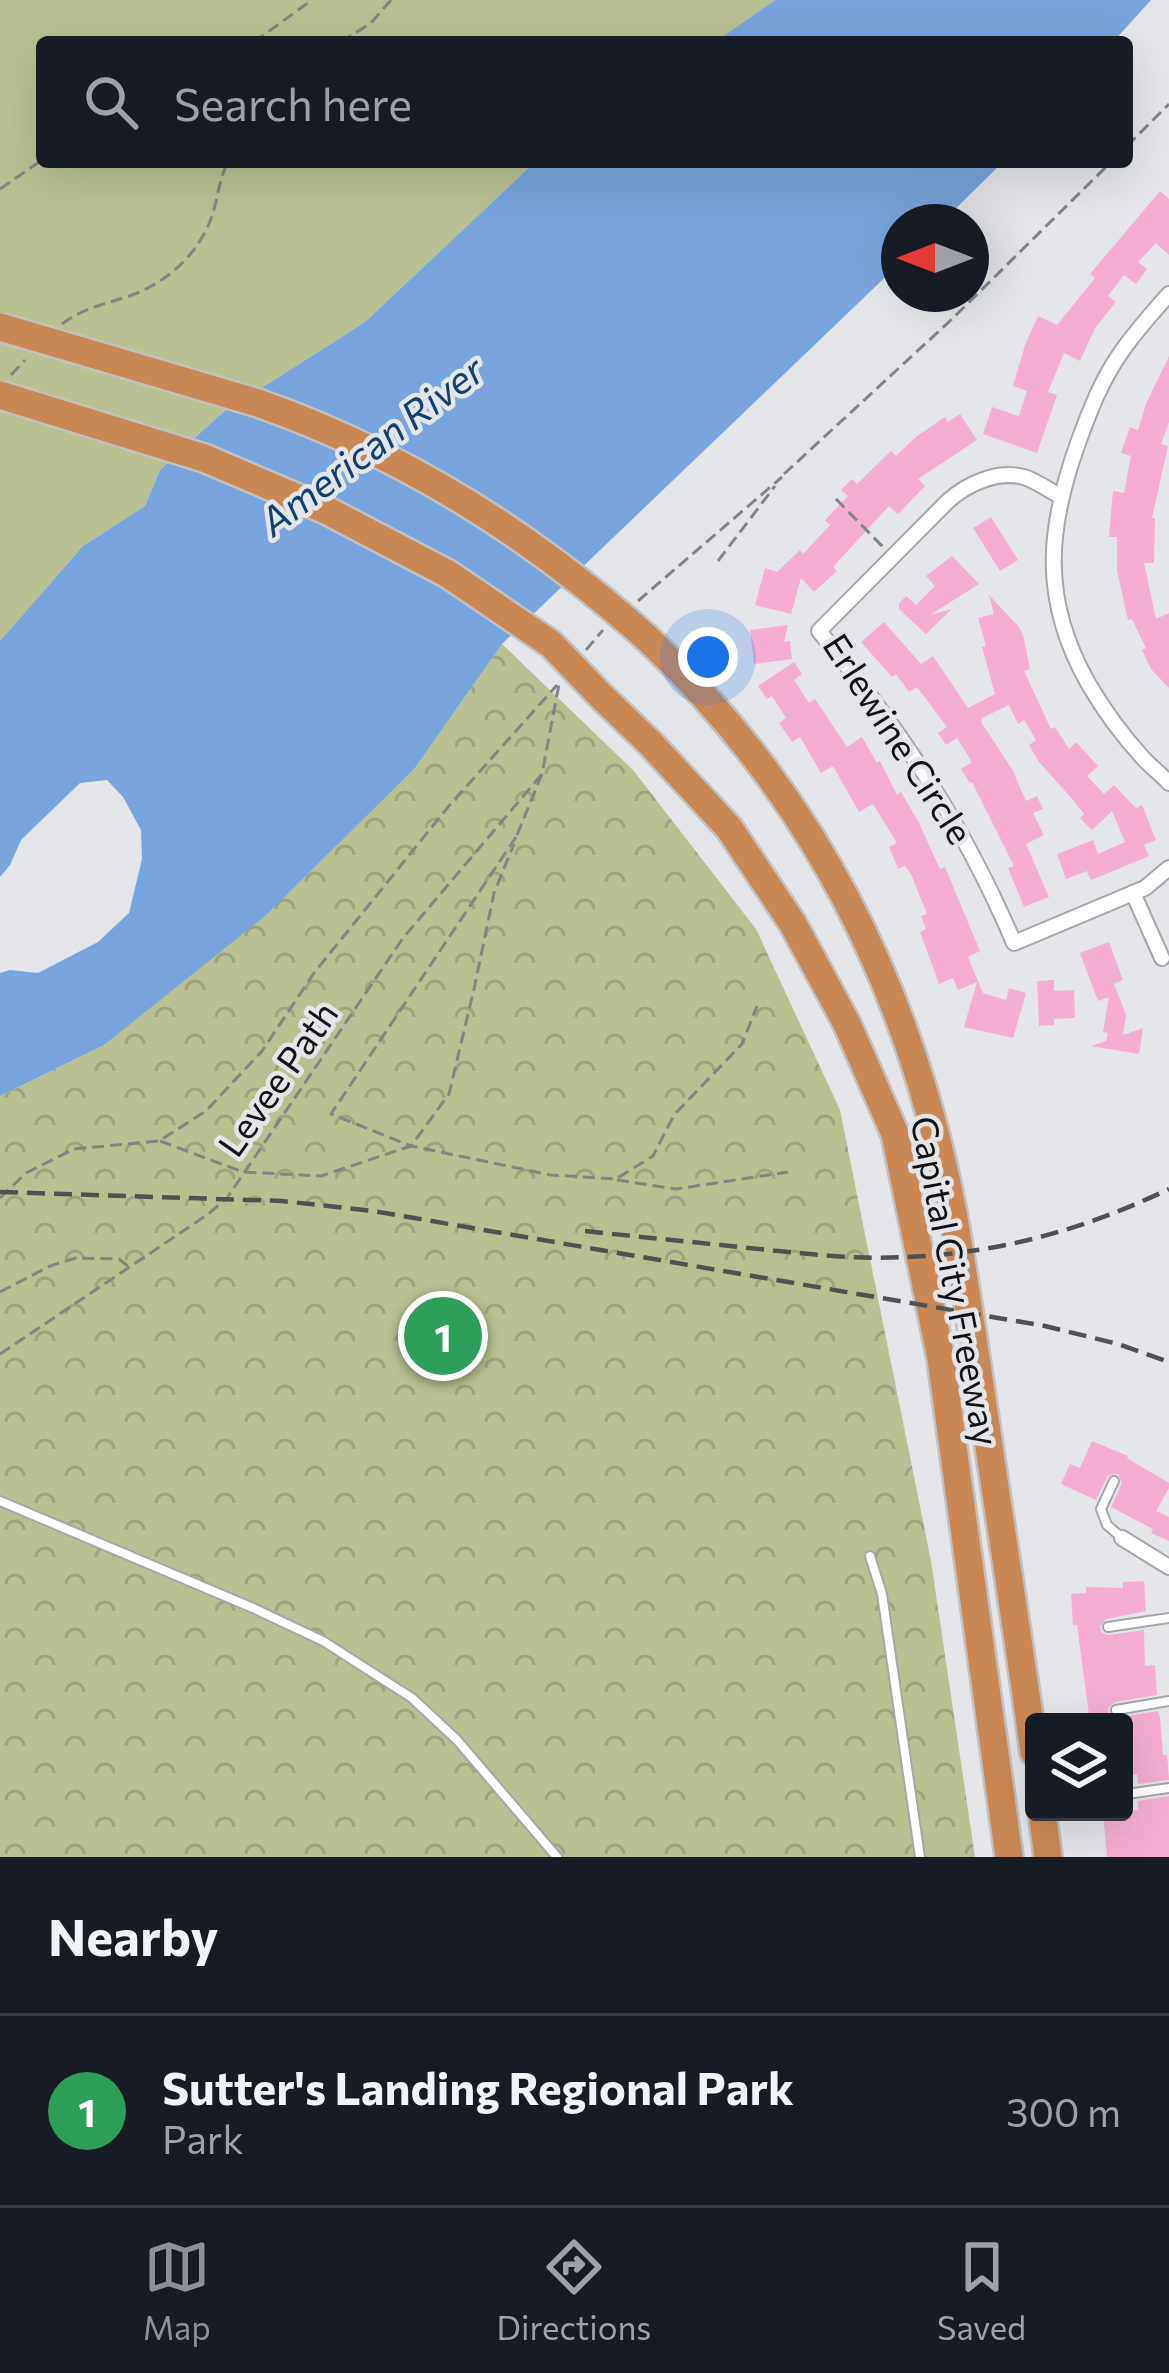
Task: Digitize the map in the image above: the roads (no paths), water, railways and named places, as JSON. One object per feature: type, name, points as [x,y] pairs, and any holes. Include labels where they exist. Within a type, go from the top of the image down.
[{"type":"highway","name":"Capital City Freeway","points":[[0,327],[258,403],[390,459],[449,490],[585,585],[647,638],[704,694],[784,794],[849,901],[899,1018],[926,1104],[952,1210],[1028,1713]]},
{"type":"highway","name":"Capital City Freeway","points":[[0,391],[204,458],[326,510],[448,574],[550,644],[729,828],[794,924],[847,1024],[895,1135],[941,1359],[1009,1857]]},
{"type":"highway","points":[[1043,1821],[1048,1857]]},
{"type":"street","points":[[1169,294],[1130,340],[1092,406],[1060,496],[1052,562],[1064,628],[1088,683],[1169,784]]},
{"type":"street","name":"Erlewine Circle","points":[[1060,496],[1024,477],[977,482],[948,501],[819,631],[874,699],[944,801],[1014,943],[1132,893],[1169,868]]},
{"type":"street","points":[[1132,893],[1162,958]]},
{"type":"street","points":[[1123,1538],[1169,1567]]},
{"type":"lane","points":[[1114,1481],[1101,1509],[1102,1518],[1123,1538]]},
{"type":"lane","points":[[0,1501],[323,1641],[412,1698],[457,1740],[557,1857]]},
{"type":"lane","points":[[870,1556],[882,1594],[920,1857]]},
{"type":"lane","points":[[1108,1627],[1169,1618]]},
{"type":"lane","points":[[1116,1710],[1169,1701]]},
{"type":"lane","points":[[1133,1793],[1169,1788]]},
{"type":"water","points":[[775,0],[1151,0],[1118,36],[724,36]]},
{"type":"water","name":"American River","points":[[529,168],[997,168],[960,204],[881,204],[881,281],[502,644],[415,768],[265,916],[104,1045],[0,1096],[0,973],[38,973],[98,942],[129,913],[142,859],[141,830],[123,797],[107,780],[80,783],[21,840],[0,877],[0,641],[83,546],[145,506],[160,470],[222,413],[365,322]]},
{"type":"railway","points":[[585,1231],[827,1256],[939,1255],[1040,1237],[1169,1189]]},
{"type":"railway","points":[[0,1192],[282,1201],[373,1211],[1045,1326],[1169,1362]]},
{"type":"place","name":"Sutter's Landing Regional Park","points":[[443,1336]]}]
